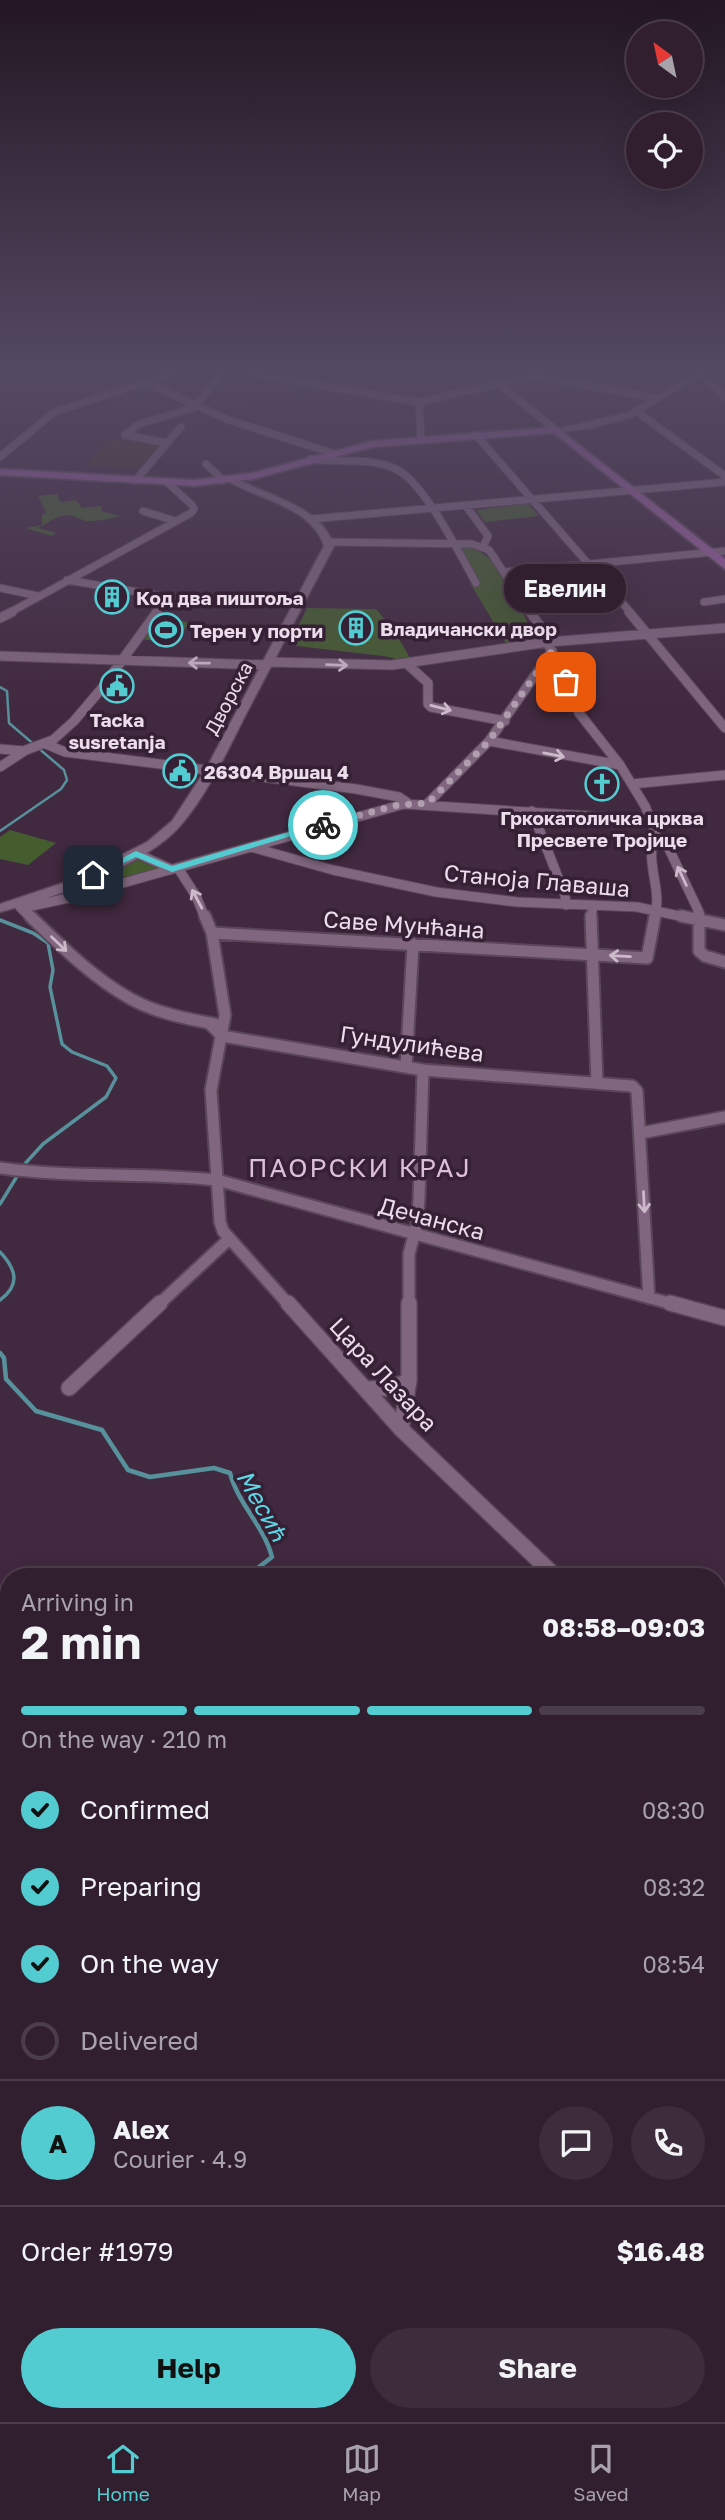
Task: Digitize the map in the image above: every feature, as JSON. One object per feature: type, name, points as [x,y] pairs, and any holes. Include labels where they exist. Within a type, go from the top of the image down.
[{"type":"main road","points":[[240,486],[312,519],[322,527],[329,542]]},
{"type":"main road","points":[[628,486],[725,565]]},
{"type":"main road","name":"Дворска","points":[[3,907],[54,892],[136,853],[156,842],[176,823],[212,769],[308,590],[329,542]]},
{"type":"street","points":[[0,618],[191,513],[194,509],[192,505],[171,486]]},
{"type":"street","points":[[416,486],[476,583]]},
{"type":"street","points":[[521,486],[725,728]]},
{"type":"street","points":[[312,519],[684,486]]},
{"type":"street","points":[[466,506],[488,536],[483,547]]},
{"type":"street","points":[[143,511],[175,521]]},
{"type":"street","points":[[329,542],[450,542],[489,550],[550,646],[579,713],[620,765],[651,820],[656,835],[669,849],[699,912],[699,951],[705,956],[725,962]]},
{"type":"street","points":[[505,572],[725,551]]},
{"type":"street","points":[[0,767],[27,750],[44,745],[73,723],[155,615],[161,599],[156,595],[67,580]]},
{"type":"street","points":[[0,588],[38,596]]},
{"type":"street","points":[[704,601],[725,599]]},
{"type":"street","points":[[0,656],[375,666],[515,647],[550,646],[725,628]]},
{"type":"street","points":[[428,803],[505,721],[550,646]]},
{"type":"street","points":[[406,663],[428,682],[428,704],[431,706],[505,721]]},
{"type":"street","points":[[489,741],[620,765]]},
{"type":"street","points":[[44,745],[65,752],[370,791],[399,797],[408,803]]},
{"type":"street","points":[[0,749],[27,750]]},
{"type":"street","points":[[632,784],[725,775]]},
{"type":"street","points":[[3,907],[22,908],[73,897],[371,811],[408,803],[651,820]]},
{"type":"street","points":[[532,811],[566,905]]},
{"type":"street","points":[[593,955],[647,958],[659,901],[650,847],[656,835]]},
{"type":"street","name":"Станоја Главаша","points":[[251,847],[333,870],[436,892],[657,911],[698,922],[725,925]]},
{"type":"street","points":[[136,853],[175,868],[197,896],[212,933],[225,1021],[211,1090],[218,1180]]},
{"type":"street","points":[[54,892],[73,897]]},
{"type":"street","points":[[593,905],[590,926],[597,1083]]},
{"type":"street","points":[[22,908],[83,966],[121,993],[145,1005],[209,1024],[222,1036]]},
{"type":"street","name":"Саве Мунћана","points":[[212,933],[593,955]]},
{"type":"street","points":[[406,1067],[413,944]]},
{"type":"street","points":[[209,1024],[225,1021]]},
{"type":"street","name":"Гундулићева","points":[[222,1036],[423,1070],[624,1084],[635,1088],[641,1133]]},
{"type":"street","points":[[401,1429],[409,1381],[409,1254],[419,1199],[423,1070]]},
{"type":"street","points":[[649,1298],[641,1133],[725,1116]]},
{"type":"street","name":"Дечанска","points":[[6,1168],[28,1172],[218,1180],[725,1318]]},
{"type":"street","name":"Цара Лазара","points":[[218,1180],[220,1222],[228,1240],[401,1429],[547,1568]]},
{"type":"street","points":[[69,1388],[228,1240]]},
{"type":"street","points":[[366,1389],[390,1388],[409,1381]]},
{"type":"green space","points":[[57,494],[61,502],[76,500],[82,508],[101,506],[102,511],[120,516],[91,521],[70,515],[59,517],[38,528],[56,533],[52,536],[26,528],[42,525],[42,515],[46,513],[38,496]]},
{"type":"green space","points":[[524,504],[530,506],[539,516],[485,522],[476,510]]},
{"type":"green space","points":[[467,547],[482,553],[499,569],[514,590],[511,591],[537,640],[507,645],[470,583],[475,582],[458,549]]},
{"type":"green space","points":[[307,608],[376,609],[410,658],[395,663],[394,658],[383,656],[289,645]]},
{"type":"green space","name":"Терен у порти","points":[[159,618],[190,623],[172,643],[141,639]]},
{"type":"green space","points":[[10,830],[56,843],[28,865],[0,859],[0,837]]},
{"type":"green space","points":[[142,859],[161,868],[72,892],[137,860]]},
{"type":"waterway","name":"Месић","points":[[0,687],[7,691],[9,723],[64,770],[67,780],[61,789],[0,831]]},
{"type":"waterway","name":"Месић","points":[[0,920],[33,933],[48,943],[53,970],[50,987],[62,1044],[72,1052],[107,1066],[116,1078],[106,1097],[43,1144],[23,1166]]},
{"type":"waterway","name":"Месић","points":[[0,1204],[19,1173]]},
{"type":"waterway","name":"Месић","points":[[0,1252],[10,1265],[14,1277],[11,1289],[0,1300]]},
{"type":"waterway","name":"Месић","points":[[0,1353],[4,1358],[6,1379],[36,1411],[102,1430],[128,1470],[150,1477],[214,1468],[230,1473],[272,1557],[258,1568]]},
{"type":"way so far","points":[[323,825],[398,805],[428,803],[489,741],[552,651],[566,682]]},
{"type":"place","name":"Код два пиштоља","points":[[112,597]]},
{"type":"place","name":"Владичански двор","points":[[356,628]]},
{"type":"place","name":"Терен у порти","points":[[166,630]]},
{"type":"place","name":"Евелин","points":[[566,682]]},
{"type":"place","name":"Tacka susretanja","points":[[117,686]]},
{"type":"place","name":"26304 Вршац 4","points":[[180,771]]},
{"type":"place","name":"Гркокатоличка црква Пресвете Тројице","points":[[602,784]]},
{"type":"district","name":"ПАОРСКИ КРАЈ","points":[[360,1167]]},
{"type":"route","points":[[93,875],[136,853],[172,869],[323,825]]}]
